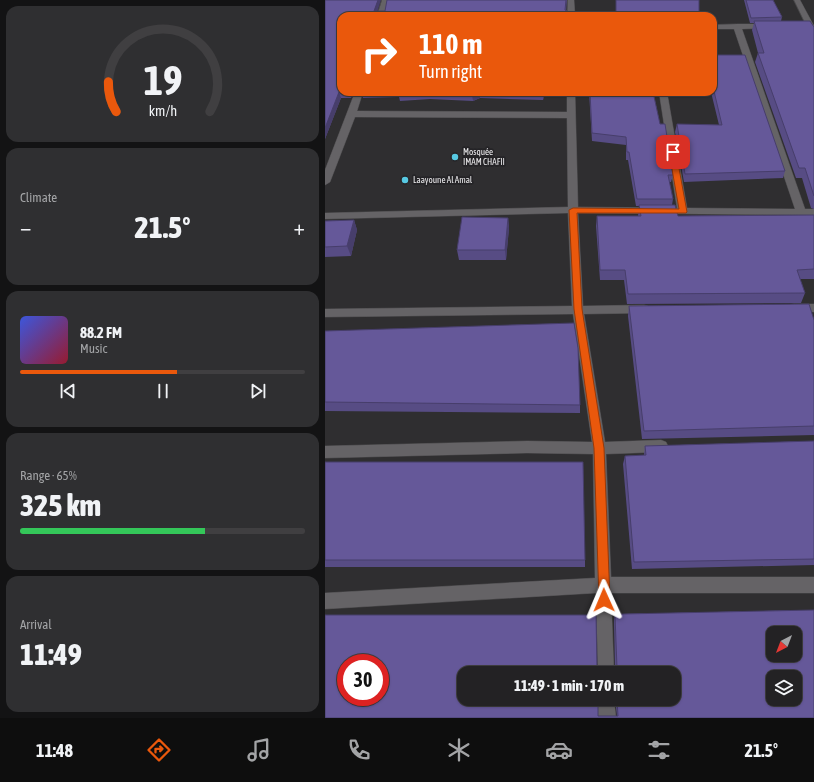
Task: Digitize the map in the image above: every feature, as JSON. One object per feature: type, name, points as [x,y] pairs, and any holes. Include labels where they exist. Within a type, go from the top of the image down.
[{"type":"street","points":[[382,12],[385,0]]},
{"type":"street","points":[[571,0],[571,12]]},
{"type":"street","points":[[797,0],[814,33]]},
{"type":"street","points":[[717,27],[781,25]]},
{"type":"street","points":[[737,26],[801,212]]},
{"type":"street","points":[[325,182],[358,96]]},
{"type":"street","points":[[571,96],[573,210],[578,309],[599,448],[606,666]]},
{"type":"street","points":[[664,96],[683,212]]},
{"type":"street","points":[[352,114],[572,115]]},
{"type":"street","points":[[325,216],[573,210],[814,212]]},
{"type":"street","points":[[783,308],[814,308]]},
{"type":"street","points":[[325,313],[657,309]]},
{"type":"street","points":[[325,452],[527,447],[599,448],[671,446]]},
{"type":"street","points":[[325,601],[604,585],[814,585]]},
{"type":"street","points":[[606,706],[607,718]]},
{"type":"building","points":[[325,0],[378,0],[374,11],[385,11],[387,0],[566,0],[565,10],[569,12],[337,12],[337,96],[325,128]]},
{"type":"building","points":[[616,0],[699,0],[699,12],[616,12]]},
{"type":"building","points":[[746,0],[773,0],[782,17],[751,18]]},
{"type":"building","points":[[754,21],[810,21],[814,27],[814,196],[805,168],[799,168],[758,53],[764,53]]},
{"type":"building","points":[[717,55],[745,55],[785,171],[685,174],[677,124],[722,125],[715,96],[717,96]]},
{"type":"building","points":[[590,96],[654,96],[660,124],[665,124],[673,175],[668,175],[673,199],[637,199],[629,152],[627,152],[626,137],[592,133]]},
{"type":"building","points":[[639,205],[675,205],[678,216],[814,215],[814,269],[797,270],[805,293],[628,294],[625,270],[600,270],[597,216],[641,216]]},
{"type":"building","points":[[462,217],[508,218],[505,250],[457,250]]},
{"type":"building","points":[[354,220],[347,246],[325,247],[325,221]]},
{"type":"building","points":[[809,304],[814,320],[814,426],[644,431],[629,306]]},
{"type":"building","points":[[574,323],[578,348],[580,405],[325,402],[325,331]]},
{"type":"building","points":[[814,441],[814,559],[634,562],[625,456],[646,455],[645,446]]},
{"type":"building","points":[[325,462],[583,462],[585,560],[325,560]]},
{"type":"building","points":[[814,610],[814,718],[325,718],[325,615],[596,615],[597,666],[457,666],[457,706],[598,706],[598,716],[618,716],[617,706],[681,706],[681,666],[617,666],[615,615]]},
{"type":"place","name":"Mosquée IMAM CHAFII","points":[[455,157]]},
{"type":"place","name":"Laayoune Al Amal","points":[[405,180]]},
{"type":"route","points":[[604,600],[599,448],[578,309],[573,210],[683,212],[673,152]]}]
